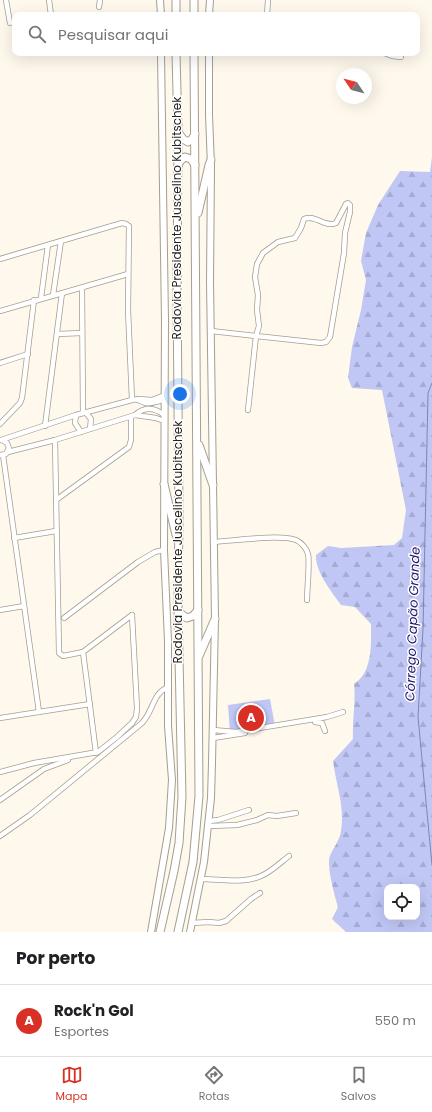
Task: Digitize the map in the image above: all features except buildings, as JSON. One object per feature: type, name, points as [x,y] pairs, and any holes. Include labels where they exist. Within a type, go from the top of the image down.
[{"type":"highway","points":[[176,0],[176,12]]},
{"type":"highway","points":[[194,0],[194,12]]},
{"type":"highway","name":"Rodovia Presidente Juscelino Kubitschek","points":[[160,932],[176,857],[182,797],[178,610],[178,132],[176,56]]},
{"type":"highway","name":"Rodovia Presidente Juscelino Kubitschek","points":[[178,932],[193,862],[197,822],[199,776],[198,440],[194,56]]},
{"type":"highway","points":[[178,132],[183,139],[188,142],[192,139],[195,133]]},
{"type":"highway","points":[[177,167],[180,161],[185,157],[190,159],[195,165]]},
{"type":"highway","points":[[196,222],[211,160]]},
{"type":"highway","points":[[198,440],[213,485]]},
{"type":"highway","points":[[164,484],[179,544]]},
{"type":"highway","points":[[178,610],[187,618],[193,616],[198,610]]},
{"type":"highway","points":[[198,660],[215,619]]},
{"type":"main road","points":[[160,0],[161,12]]},
{"type":"main road","points":[[209,12],[210,0]]},
{"type":"main road","points":[[151,932],[165,858],[171,807],[172,780],[168,726],[164,550],[165,269],[161,56]]},
{"type":"main road","points":[[190,932],[201,879],[209,824],[213,738],[215,619],[209,56]]},
{"type":"street","points":[[6,0],[10,23]]},
{"type":"street","points":[[49,0],[51,12]]},
{"type":"street","points":[[99,7],[100,0]]},
{"type":"street","points":[[267,12],[268,0]]},
{"type":"street","points":[[392,56],[401,57]]},
{"type":"street","points":[[211,331],[256,336],[322,343],[326,342],[330,338],[344,253],[345,233],[350,212],[349,204],[346,204],[338,221],[333,225],[314,218],[308,217],[304,219],[295,238],[278,242],[263,253],[259,258],[255,277],[258,295],[257,310],[259,326],[256,336],[248,410]]},
{"type":"street","points":[[0,259],[122,223],[129,226],[128,274],[134,399]]},
{"type":"street","points":[[53,294],[61,241]]},
{"type":"street","points":[[41,298],[48,245]]},
{"type":"street","points":[[0,311],[53,294],[82,288],[128,274]]},
{"type":"street","points":[[82,288],[84,413],[91,419],[90,428]]},
{"type":"street","points":[[45,426],[62,293]]},
{"type":"street","points":[[0,424],[20,403],[22,398],[34,300]]},
{"type":"street","points":[[57,334],[82,334]]},
{"type":"street","points":[[0,363],[28,354]]},
{"type":"street","points":[[0,440],[20,432],[134,399],[152,400],[165,397]]},
{"type":"street","points":[[134,399],[146,403],[157,402],[165,397]]},
{"type":"street","points":[[146,403],[149,409]]},
{"type":"street","points":[[143,410],[146,403]]},
{"type":"street","points":[[4,454],[133,416],[143,410],[157,410],[164,418]]},
{"type":"street","points":[[76,415],[75,423],[81,432]]},
{"type":"street","points":[[133,416],[164,418]]},
{"type":"street","points":[[56,500],[129,447],[133,416]]},
{"type":"street","points":[[0,440],[8,443],[9,448],[4,454],[14,538],[39,712]]},
{"type":"street","points":[[0,772],[34,763],[96,753],[117,737],[136,717],[137,697],[132,615],[83,652],[63,656],[59,654],[58,651],[55,440]]},
{"type":"street","points":[[14,538],[56,531]]},
{"type":"street","points":[[213,542],[276,538],[298,540],[304,546],[308,554],[307,600]]},
{"type":"street","points":[[64,618],[138,562],[155,552],[164,550]]},
{"type":"street","points":[[0,610],[24,606]]},
{"type":"street","points":[[83,652],[96,753]]},
{"type":"street","points":[[0,836],[30,815],[142,723],[150,712],[159,692],[168,687]]},
{"type":"street","points":[[0,718],[90,704]]},
{"type":"street","points":[[213,730],[236,732],[327,717],[343,712]]},
{"type":"street","points":[[213,738],[320,721],[325,731]]},
{"type":"street","points":[[0,800],[44,769],[78,756]]},
{"type":"street","points":[[209,824],[249,810]]},
{"type":"street","points":[[209,824],[237,825],[257,820],[268,815],[276,816],[296,813]]},
{"type":"street","points":[[201,879],[238,880],[255,878],[266,873],[289,856]]},
{"type":"street","points":[[192,923],[219,923],[226,921],[260,893]]},
{"type":"green space","points":[[432,157],[432,932],[346,932],[332,919],[338,907],[331,881],[329,861],[331,853],[339,838],[342,822],[341,804],[333,761],[353,739],[355,698],[354,684],[360,679],[368,665],[371,649],[371,624],[355,607],[341,605],[321,575],[316,561],[316,555],[328,546],[341,548],[394,545],[402,538],[406,510],[382,390],[352,388],[348,378],[352,347],[361,310],[366,280],[361,261],[366,233],[378,205],[400,171],[430,172]]},
{"type":"green space","points":[[270,699],[275,726],[230,732],[228,705]]},
{"type":"waterway","name":"Córrego Capão Grande","points":[[432,383],[428,393],[423,629],[418,717],[432,865]]},
{"type":"place","name":"Rock'n Gol","points":[[251,718]]}]
